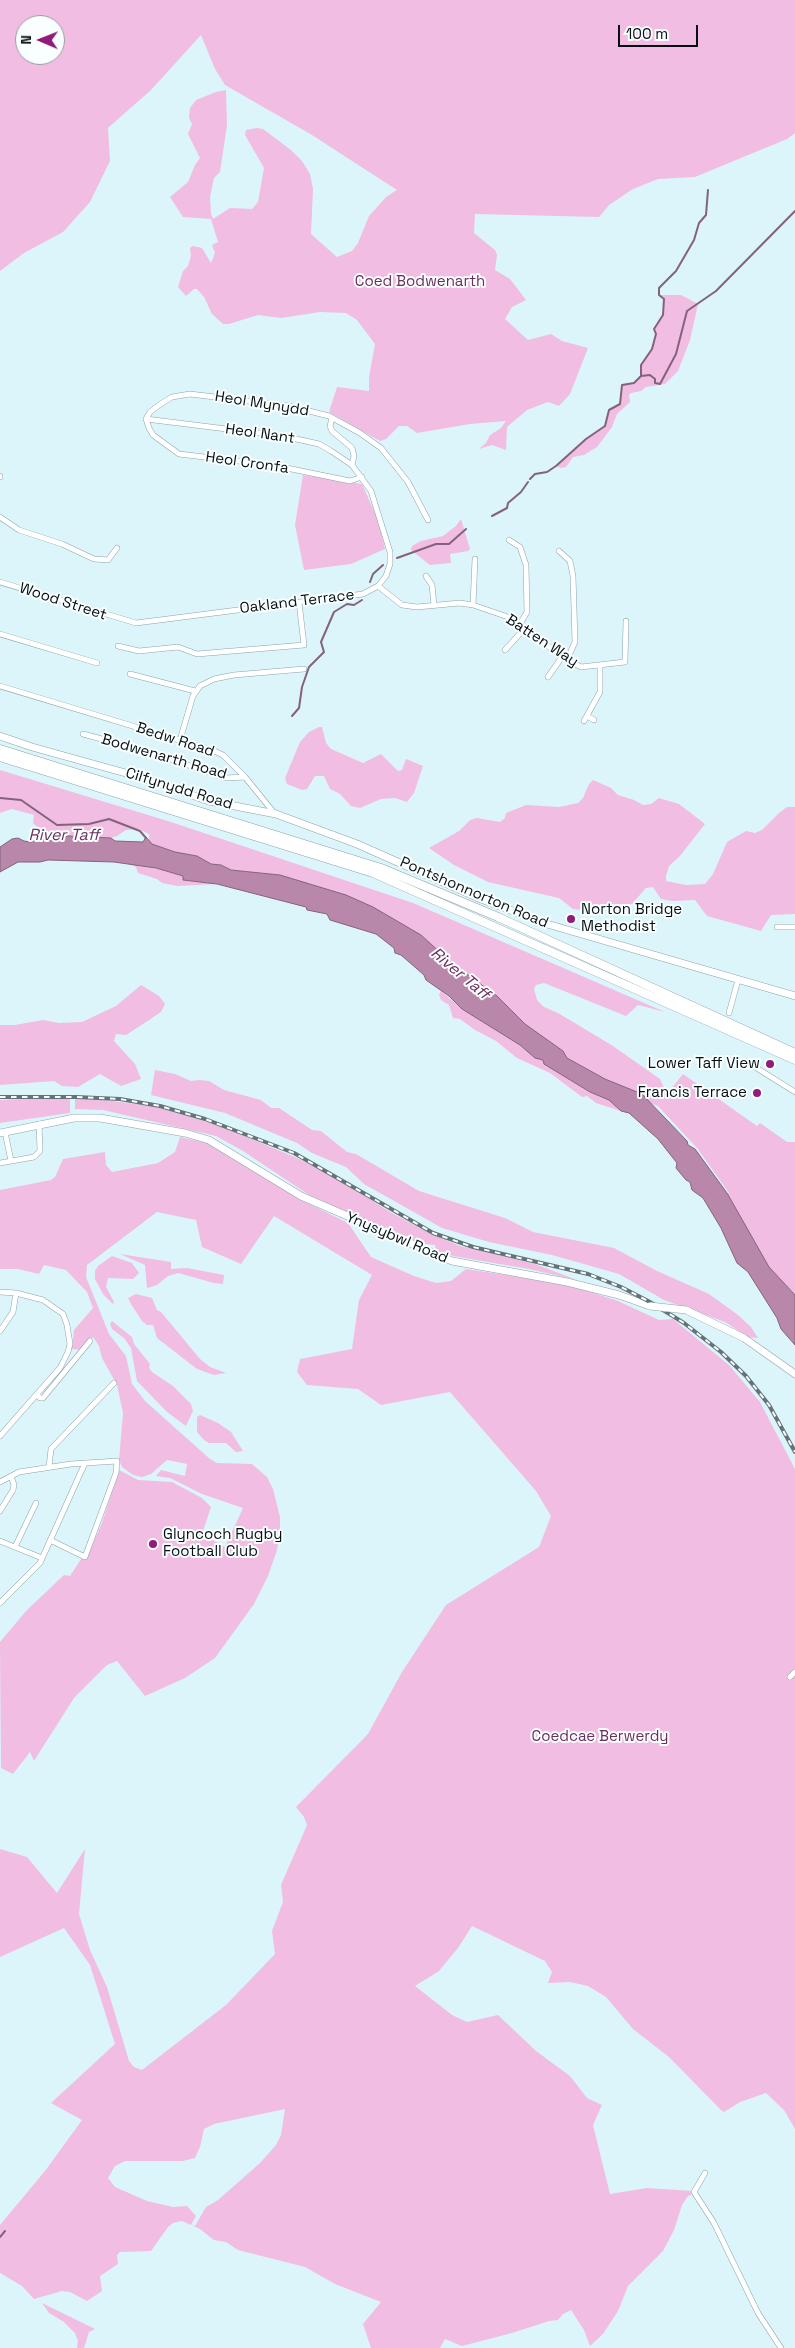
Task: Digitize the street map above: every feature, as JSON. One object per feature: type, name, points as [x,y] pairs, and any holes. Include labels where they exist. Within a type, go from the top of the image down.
[{"type":"highway","points":[[0,749],[381,868],[498,917],[795,1053]]},
{"type":"highway","points":[[0,757],[373,873],[795,1060]]},
{"type":"main road","name":"Cilfynydd Road","points":[[0,736],[32,747],[140,777],[209,801],[276,814],[357,844]]},
{"type":"main road","name":"Pontshonnorton Road","points":[[357,844],[481,899],[540,921],[795,996]]},
{"type":"main road","name":"Ynysybwl Road","points":[[2,1132],[74,1118],[100,1118],[166,1128],[209,1140],[301,1196],[429,1252],[461,1263],[567,1282],[619,1295],[650,1306],[686,1310],[744,1338],[795,1374]]},
{"type":"street","name":"Heol Mynydd","points":[[146,419],[150,412],[158,405],[172,397],[190,394],[289,406],[332,418],[360,433],[381,448],[408,482],[428,520]]},
{"type":"street","points":[[332,418],[330,426],[332,430],[352,448],[354,456],[352,465]]},
{"type":"street","name":"Heol Nant","points":[[146,419],[305,440],[331,451],[352,465],[362,477]]},
{"type":"street","name":"Heol Cronfa","points":[[146,419],[148,428],[153,435],[179,454],[272,465],[350,481],[362,477]]},
{"type":"street","points":[[362,477],[371,491],[390,552],[389,570],[378,586]]},
{"type":"street","points":[[0,517],[19,530],[62,544],[94,560],[108,560],[117,548]]},
{"type":"street","points":[[505,650],[522,626],[526,612],[526,565],[520,547],[510,540]]},
{"type":"street","points":[[548,677],[575,642],[573,576],[570,561],[559,551]]},
{"type":"street","points":[[473,605],[475,559]]},
{"type":"street","points":[[426,576],[432,585],[434,605]]},
{"type":"street","name":"Wood Street","points":[[0,582],[127,622]]},
{"type":"street","name":"Oakland Terrace","points":[[127,622],[136,623],[363,594],[378,586]]},
{"type":"street","name":"Batten Way","points":[[378,586],[402,605],[417,607],[460,603],[473,605],[522,626],[564,658],[581,667],[625,662],[626,621]]},
{"type":"street","points":[[118,646],[139,651],[178,648],[196,654],[304,645],[299,602]]},
{"type":"street","points":[[0,634],[97,663]]},
{"type":"street","points":[[594,720],[586,718],[600,692],[600,666]]},
{"type":"street","points":[[180,740],[195,691],[206,682],[218,678],[304,669]]},
{"type":"street","points":[[130,674],[195,691]]},
{"type":"street","name":"Bedw Road","points":[[0,686],[180,740],[223,755],[245,777],[276,814]]},
{"type":"street","name":"Bodwenarth Road","points":[[83,734],[142,750],[226,778],[245,777]]},
{"type":"street","points":[[777,927],[795,927]]},
{"type":"street","points":[[730,1013],[738,980]]},
{"type":"street","points":[[747,1062],[795,1092]]},
{"type":"street","points":[[0,1164],[34,1157],[40,1151],[39,1124]]},
{"type":"street","points":[[2,1132],[11,1161]]},
{"type":"street","points":[[0,1292],[16,1293],[43,1300],[55,1307],[62,1314],[69,1333],[68,1352],[60,1368],[0,1436]]},
{"type":"street","points":[[0,1330],[13,1312],[16,1293]]},
{"type":"street","points":[[37,1394],[40,1398],[43,1398],[90,1342]]},
{"type":"street","points":[[49,1467],[51,1449],[114,1383]]},
{"type":"street","points":[[0,1482],[19,1472],[49,1467],[117,1461],[116,1472],[85,1556],[50,1540]]},
{"type":"street","points":[[0,1603],[36,1568],[85,1463]]},
{"type":"street","points":[[0,1511],[13,1490],[14,1485],[11,1476]]},
{"type":"street","points":[[16,1547],[36,1503]]},
{"type":"street","points":[[0,1541],[42,1558]]},
{"type":"street","points":[[790,1677],[795,1672]]},
{"type":"street","points":[[705,2173],[694,2192],[714,2223],[758,2312],[781,2348]]},
{"type":"green space","name":"Coed Bodwenarth","points":[[0,0],[795,0],[795,133],[787,139],[695,177],[658,179],[633,189],[609,205],[599,217],[475,214],[474,233],[495,250],[497,255],[495,270],[510,279],[526,300],[512,307],[505,319],[528,340],[551,334],[562,341],[588,348],[570,394],[559,406],[548,402],[527,410],[507,427],[506,450],[492,445],[479,449],[486,443],[490,435],[501,428],[506,421],[470,424],[417,433],[407,426],[399,426],[386,439],[380,441],[329,412],[337,387],[369,391],[369,377],[375,344],[357,320],[346,313],[320,312],[281,318],[258,315],[223,324],[212,314],[204,297],[197,289],[194,289],[186,296],[178,287],[183,271],[188,266],[191,256],[190,248],[193,246],[202,248],[211,263],[215,253],[212,245],[218,242],[211,219],[183,217],[170,197],[188,182],[200,158],[188,134],[192,124],[189,118],[190,108],[196,100],[226,90],[227,125],[220,172],[214,178],[210,197],[213,219],[230,208],[252,209],[258,202],[264,168],[245,135],[246,130],[257,128],[263,129],[291,150],[302,161],[310,174],[313,189],[311,234],[337,257],[352,251],[358,243],[369,216],[386,197],[397,190],[312,135],[225,85],[215,69],[201,35],[151,90],[108,128],[110,161],[90,202],[63,232],[24,253],[0,271]]},
{"type":"green space","points":[[659,295],[681,295],[698,304],[690,340],[678,371],[665,384],[646,387],[641,391],[631,393],[629,395],[630,402],[617,414],[612,427],[597,447],[584,455],[573,457],[566,467],[556,466],[586,439],[605,426],[609,410],[620,404],[622,385],[634,383],[641,376],[641,365],[652,349],[656,334],[654,329],[663,315],[664,299]]},
{"type":"green space","points":[[303,475],[362,484],[378,520],[385,549],[351,564],[304,570],[295,525]]},
{"type":"green space","points":[[461,519],[470,549],[450,554],[451,563],[430,565],[411,550],[412,546],[421,541],[443,536],[456,526]]},
{"type":"green space","points":[[322,727],[326,743],[331,749],[363,763],[381,754],[398,771],[402,770],[406,759],[423,766],[414,793],[407,802],[395,798],[381,799],[360,808],[351,806],[340,794],[330,789],[324,776],[315,776],[307,789],[302,790],[287,784],[285,778],[300,742],[309,732]]},
{"type":"green space","points":[[0,770],[171,822],[413,903],[665,1012],[638,1005],[626,1016],[544,983],[536,985],[534,989],[537,1000],[544,1007],[558,1013],[613,1046],[660,1079],[667,1094],[683,1074],[757,1126],[760,1123],[787,1142],[795,1142],[795,1295],[769,1267],[743,1224],[727,1193],[729,1193],[697,1148],[658,1106],[647,1102],[642,1094],[605,1079],[567,1058],[563,1051],[525,1024],[497,996],[454,965],[421,935],[373,907],[308,883],[301,883],[280,875],[231,870],[221,865],[211,864],[197,856],[175,852],[152,844],[149,841],[149,834],[139,829],[126,830],[111,838],[68,836],[64,831],[43,832],[33,823],[34,815],[12,809],[0,813]]},
{"type":"green space","points":[[593,780],[611,788],[618,795],[643,805],[651,804],[659,798],[679,804],[705,824],[680,856],[669,866],[666,881],[686,885],[705,884],[713,874],[727,842],[746,831],[755,833],[762,830],[787,807],[795,807],[795,914],[771,915],[761,931],[707,916],[695,900],[672,901],[661,899],[653,887],[646,888],[632,904],[585,905],[581,910],[573,909],[559,898],[488,882],[454,865],[429,848],[459,831],[470,820],[477,818],[500,822],[505,818],[506,813],[526,805],[559,807],[578,803]]},
{"type":"green space","points":[[127,863],[156,868],[183,876],[183,880],[217,884],[177,886],[162,883],[157,879],[138,873],[136,867]]},
{"type":"green space","points":[[141,985],[159,996],[165,1004],[161,1012],[126,1035],[116,1034],[114,1041],[135,1064],[141,1079],[121,1086],[100,1074],[78,1087],[62,1086],[54,1081],[0,1085],[0,1025],[15,1025],[43,1020],[59,1023],[82,1022],[116,1006]]},
{"type":"green space","points":[[441,991],[462,1009],[520,1045],[535,1058],[543,1060],[562,1075],[590,1092],[609,1100],[621,1111],[596,1103],[587,1096],[582,1097],[550,1073],[517,1058],[496,1041],[475,1030],[460,1019],[453,1018],[449,1005],[441,1000],[439,995]]},
{"type":"green space","points":[[155,1070],[175,1074],[191,1081],[209,1081],[224,1090],[261,1100],[271,1108],[279,1108],[312,1130],[321,1131],[347,1152],[356,1154],[419,1191],[505,1218],[533,1232],[614,1248],[657,1271],[709,1294],[738,1315],[751,1327],[758,1338],[748,1337],[725,1322],[664,1300],[619,1274],[552,1255],[489,1242],[442,1228],[364,1184],[346,1167],[312,1153],[297,1143],[225,1113],[151,1095]]},
{"type":"green space","points":[[70,1099],[70,1113],[0,1123],[0,1100]]},
{"type":"green space","points":[[75,1099],[104,1100],[153,1106],[217,1125],[295,1157],[334,1177],[392,1213],[431,1234],[460,1246],[535,1264],[577,1280],[529,1269],[453,1256],[436,1250],[435,1245],[424,1244],[404,1237],[309,1195],[243,1151],[216,1136],[103,1110],[75,1109]]},
{"type":"green space","name":"Coedcae Berwerdy","points":[[180,1137],[207,1143],[245,1163],[299,1199],[348,1223],[371,1257],[414,1276],[436,1283],[451,1281],[466,1269],[566,1284],[618,1301],[659,1320],[673,1319],[729,1365],[760,1402],[795,1469],[795,2129],[784,2110],[766,2093],[740,2102],[724,2112],[669,2057],[633,2029],[606,1997],[588,1986],[570,1982],[548,1983],[552,1972],[545,1961],[472,1926],[458,1948],[439,1971],[415,1986],[452,2015],[467,2022],[498,2015],[536,2051],[570,2076],[587,2098],[602,2105],[593,2125],[610,2194],[647,2188],[692,2191],[691,2195],[688,2196],[682,2205],[674,2230],[663,2251],[628,2286],[618,2311],[603,2334],[590,2346],[584,2330],[571,2310],[563,2314],[558,2320],[462,2346],[445,2339],[440,2348],[371,2348],[363,2324],[381,2302],[335,2284],[305,2267],[238,2250],[226,2242],[214,2240],[200,2229],[182,2221],[173,2223],[168,2227],[151,2251],[120,2252],[117,2255],[118,2264],[100,2276],[102,2291],[87,2301],[70,2292],[62,2291],[34,2299],[22,2286],[0,2273],[0,2225],[45,2171],[82,2120],[51,2103],[115,2044],[90,1965],[64,1928],[0,1957],[0,1849],[27,1857],[57,1893],[85,1849],[79,1914],[90,1950],[107,1987],[129,2061],[134,2067],[142,2070],[226,2005],[275,1954],[272,1931],[283,1902],[281,1885],[307,1825],[304,1817],[296,1807],[368,1734],[402,1672],[446,1605],[539,1547],[551,1516],[536,1491],[450,1392],[381,1405],[358,1389],[307,1385],[297,1372],[300,1359],[352,1349],[359,1300],[372,1275],[274,1216],[241,1264],[202,1247],[196,1220],[157,1212],[87,1265],[86,1277],[109,1334],[126,1356],[132,1384],[145,1401],[210,1459],[217,1463],[252,1464],[267,1477],[273,1489],[280,1517],[277,1550],[268,1576],[254,1604],[215,1658],[185,1678],[145,1696],[117,1661],[107,1665],[74,1698],[34,1761],[30,1752],[13,1774],[1,1768],[0,1642],[26,1611],[64,1575],[70,1576],[81,1559],[86,1559],[102,1523],[119,1470],[138,1480],[172,1482],[202,1498],[211,1507],[202,1534],[225,1547],[243,1508],[202,1494],[170,1478],[156,1476],[161,1470],[185,1476],[187,1464],[167,1460],[151,1474],[142,1477],[133,1475],[122,1467],[119,1460],[123,1413],[117,1385],[93,1337],[81,1350],[72,1349],[74,1330],[93,1308],[87,1292],[66,1270],[44,1265],[39,1274],[18,1269],[0,1269],[0,1190],[51,1180],[55,1177],[63,1159],[105,1152],[106,1165],[112,1172],[158,1163],[175,1152]],"holes":[[[285,2109],[281,2135],[276,2145],[260,2163],[218,2200],[206,2207],[195,2226],[191,2225],[196,2216],[187,2206],[173,2207],[147,2201],[115,2187],[108,2178],[115,2166],[125,2161],[183,2161],[195,2158],[200,2147],[204,2129],[214,2124]]]},
{"type":"green space","points":[[120,1254],[171,1262],[171,1269],[187,1268],[224,1275],[223,1284],[178,1273],[168,1276],[157,1285],[147,1288],[145,1265]]},
{"type":"green space","points":[[112,1256],[132,1263],[139,1273],[133,1279],[108,1278],[106,1287],[114,1302],[113,1304],[103,1294],[95,1279],[95,1271],[98,1266]]},
{"type":"green space","points":[[136,1294],[152,1298],[157,1310],[161,1312],[200,1359],[210,1367],[226,1373],[214,1375],[197,1369],[157,1338],[153,1325],[147,1325],[142,1321],[128,1298]]},
{"type":"green space","points":[[112,1321],[132,1337],[134,1344],[150,1364],[149,1368],[152,1372],[173,1386],[191,1404],[193,1411],[186,1426],[167,1412],[137,1381],[131,1348],[124,1338],[112,1329],[110,1324]]},
{"type":"green space","points":[[200,1415],[218,1423],[231,1432],[243,1451],[236,1452],[226,1443],[209,1443],[204,1440],[197,1432],[197,1417]]},
{"type":"green space","points":[[42,2303],[95,2329],[89,2332],[84,2348],[77,2348],[78,2341],[75,2333],[64,2322],[49,2313]]},
{"type":"water","name":"River Taff","points":[[68,836],[143,842],[146,837],[152,844],[175,852],[197,856],[211,864],[221,865],[231,870],[280,875],[346,895],[373,907],[421,935],[454,965],[497,996],[525,1024],[563,1051],[567,1058],[605,1079],[642,1094],[687,1141],[688,1145],[695,1149],[727,1193],[769,1267],[795,1295],[795,1345],[781,1329],[777,1318],[748,1272],[737,1263],[721,1228],[703,1198],[692,1190],[690,1182],[676,1168],[677,1163],[658,1139],[629,1113],[621,1111],[609,1100],[590,1092],[544,1064],[543,1060],[535,1058],[520,1045],[462,1009],[449,996],[426,980],[424,975],[401,955],[395,953],[394,948],[376,934],[330,920],[327,914],[307,910],[306,907],[217,884],[183,880],[183,876],[156,868],[114,862],[48,860],[18,862],[0,872],[0,847],[12,839],[18,838],[31,842],[42,839],[54,841]]},
{"type":"waterway","points":[[641,376],[641,365],[652,349],[656,334],[654,329],[663,315],[664,299],[659,295],[659,288],[676,271],[694,240],[699,223],[706,215],[708,190]]},
{"type":"waterway","points":[[530,479],[535,474],[547,472],[556,466],[586,439],[605,426],[609,410],[620,404],[622,385],[634,383],[641,376],[650,375],[655,379],[655,383],[660,384],[676,354],[687,311],[716,291],[795,211]]},
{"type":"waterway","points":[[492,516],[507,508],[508,503],[521,492],[528,482]]},
{"type":"waterway","points":[[397,558],[436,544],[449,544],[466,529]]},
{"type":"waterway","points":[[370,582],[373,574],[383,565]]},
{"type":"waterway","points":[[292,716],[299,708],[302,687],[309,667],[324,652],[321,642],[334,612],[347,604],[354,605],[362,600]]},
{"type":"waterway","name":"River Taff","points":[[0,798],[21,800],[57,825],[89,824],[109,819],[140,831],[146,838]]},
{"type":"waterway","points":[[0,2237],[5,2231]]},
{"type":"railway","points":[[0,1097],[120,1099],[160,1106],[205,1119],[294,1153],[433,1233],[473,1247],[588,1274],[621,1287],[684,1323],[721,1352],[746,1376],[769,1405],[795,1452]]},
{"type":"place","name":"Norton Bridge Methodist","points":[[571,919]]},
{"type":"place","name":"Lower Taff View","points":[[770,1064]]},
{"type":"place","name":"Francis Terrace","points":[[757,1093]]},
{"type":"place","name":"Glyncoch Rugby Football Club","points":[[153,1544]]}]
